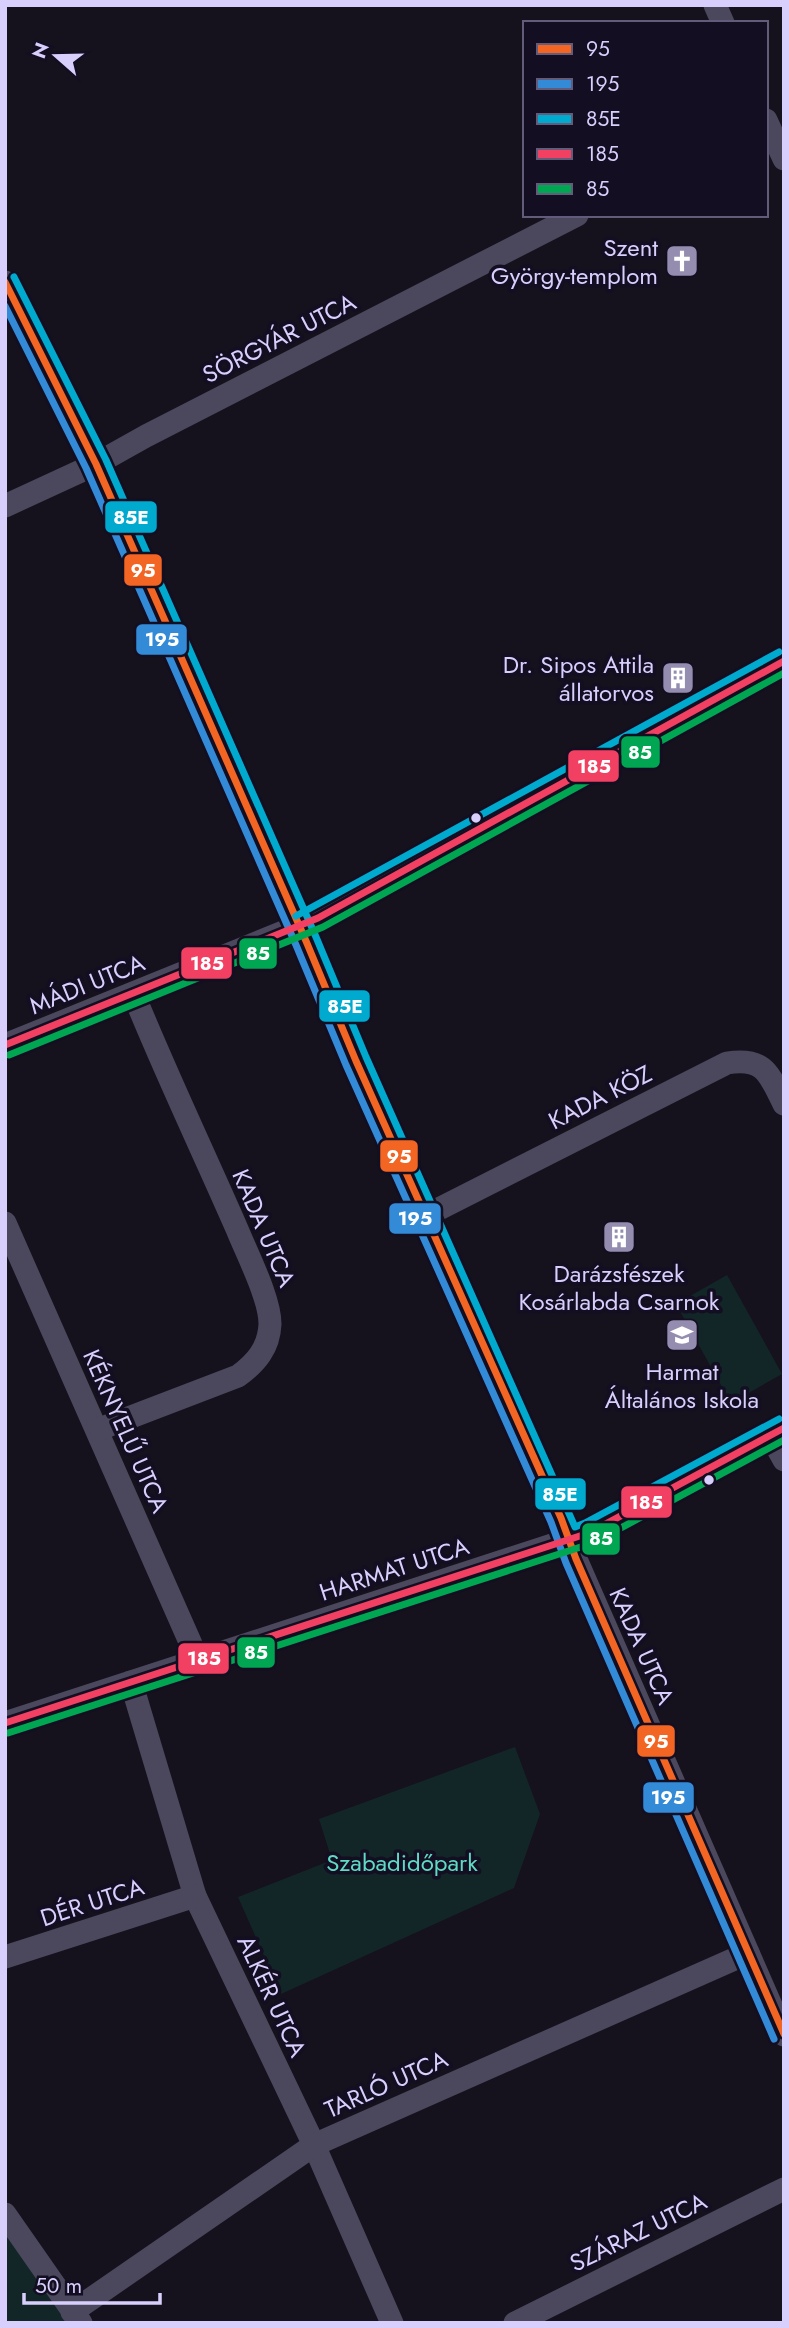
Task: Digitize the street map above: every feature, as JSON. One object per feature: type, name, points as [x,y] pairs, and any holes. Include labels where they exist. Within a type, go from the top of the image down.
[{"type":"street","points":[[715,5],[722,21]]},
{"type":"street","points":[[768,118],[784,109]]},
{"type":"street","points":[[768,123],[784,159]]},
{"type":"street","name":"SÖRGYÁR UTCA","points":[[5,506],[96,464],[573,217]]},
{"type":"street","name":"KADA UTCA","points":[[5,282],[96,464],[300,926],[356,1061],[561,1518],[568,1540],[784,2035]]},
{"type":"street","name":"MÁDI UTCA","points":[[5,1045],[134,995],[318,918],[784,661]]},
{"type":"street","name":"KADA UTCA","points":[[97,1430],[238,1376],[255,1364],[267,1344],[270,1326],[269,1310],[247,1253],[134,995]]},
{"type":"street","name":"KADA KÖZ","points":[[427,1215],[727,1063],[741,1061],[757,1064],[767,1070],[784,1104]]},
{"type":"street","name":"KÉKNYELŰ UTCA","points":[[5,1223],[198,1660]]},
{"type":"street","points":[[777,1432],[784,1460]]},
{"type":"street","name":"HARMAT UTCA","points":[[5,1723],[589,1533],[777,1432]]},
{"type":"street","name":"ALKÉR UTCA","points":[[131,1682],[195,1896],[314,2145],[392,2323]]},
{"type":"street","name":"DÉR UTCA","points":[[5,1958],[195,1896]]},
{"type":"street","name":"TARLÓ UTCA","points":[[76,2317],[314,2145],[748,1954]]},
{"type":"street","name":"SZÁRAZ UTCA","points":[[515,2323],[784,2189]]},
{"type":"street","points":[[5,2214],[76,2317]]},
{"type":"green space","points":[[727,1275],[782,1374],[731,1403],[676,1304]]},
{"type":"green space","name":"Szabadidőpark","points":[[515,1747],[540,1814],[514,1888],[281,1994],[238,1897],[332,1860],[319,1819]]},
{"type":"green space","points":[[5,2231],[72,2323],[5,2323]]},
{"type":"transit line","name":"85E","points":[[14,277],[106,460],[366,1057],[575,1527],[779,1419]]},
{"type":"transit line","name":"95","points":[[5,282],[96,464],[356,1061],[561,1518],[576,1559],[784,2034]]},
{"type":"transit line","name":"195","points":[[5,306],[86,468],[346,1065],[551,1522],[566,1563],[774,2039]]},
{"type":"transit line","name":"85E","points":[[296,916],[779,652]]},
{"type":"transit line","name":"185","points":[[5,1045],[318,918],[784,661]]},
{"type":"transit line","name":"85","points":[[9,1055],[323,927],[784,673]]},
{"type":"transit line","name":"185","points":[[5,1723],[589,1533],[784,1428]]},
{"type":"transit line","name":"85","points":[[8,1733],[593,1543],[784,1440]]},
{"type":"place","name":"Szent György-templom","points":[[682,261]]},
{"type":"place","name":"Dr. Sipos Attila állatorvos","points":[[678,678]]},
{"type":"place","name":"Darázsfészek Kosárlabda Csarnok","points":[[619,1237]]},
{"type":"place","name":"Harmat Általános Iskola","points":[[682,1335]]}]
